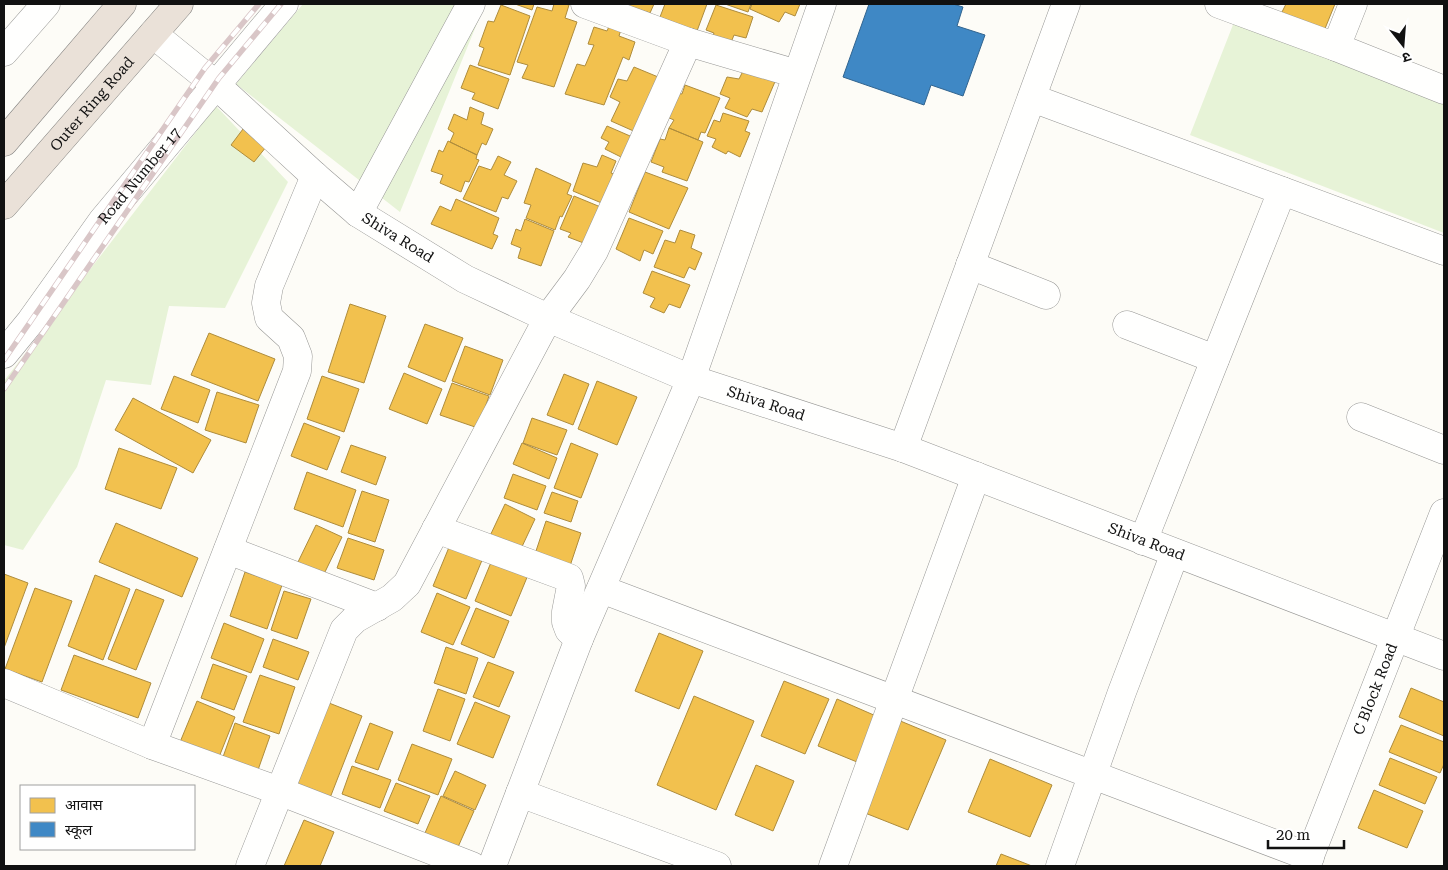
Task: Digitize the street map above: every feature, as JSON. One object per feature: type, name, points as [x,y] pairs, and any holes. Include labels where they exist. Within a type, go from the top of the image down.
[{"type":"highway","points":[[8,129],[122,4]]},
{"type":"highway","name":"Outer Ring Road","points":[[4,204],[179,4]]},
{"type":"street","points":[[4,52],[46,4]]},
{"type":"street","name":"Road Number 17","points":[[4,354],[31,321],[103,220],[284,4]]},
{"type":"street","points":[[358,213],[470,4]]},
{"type":"street","points":[[585,4],[688,42],[797,74]]},
{"type":"street","points":[[492,866],[579,639],[691,379],[822,4]]},
{"type":"street","points":[[903,448],[1066,4]]},
{"type":"street","points":[[1219,4],[1336,47],[1444,90]]},
{"type":"street","points":[[1336,47],[1353,4]]},
{"type":"street","name":"Shiva Road","points":[[153,34],[216,85],[358,213],[464,279],[548,318],[691,379],[903,448],[1444,656]]},
{"type":"street","points":[[250,866],[344,630],[355,619],[392,598],[406,584],[548,318],[577,279],[594,250],[688,42]]},
{"type":"street","points":[[1032,98],[1444,251]]},
{"type":"street","points":[[152,744],[297,371],[298,356],[291,338],[269,318],[266,303],[269,286],[315,176]]},
{"type":"street","points":[[1143,541],[1282,190]]},
{"type":"street","points":[[970,265],[1046,296]]},
{"type":"street","points":[[1127,326],[1215,359]]},
{"type":"street","points":[[1361,417],[1444,450]]},
{"type":"street","points":[[833,866],[976,476]]},
{"type":"street","name":"C Block Road","points":[[1308,862],[1444,513]]},
{"type":"street","points":[[436,529],[569,578],[571,586],[566,622],[569,630],[579,639]]},
{"type":"street","points":[[228,550],[378,607]]},
{"type":"street","points":[[1060,866],[1122,692],[1175,553]]},
{"type":"street","points":[[601,589],[1093,775],[1308,862]]},
{"type":"street","points":[[4,683],[152,744],[472,866]]},
{"type":"street","points":[[520,793],[717,866]]},
{"type":"green space","points":[[303,4],[485,4],[400,212],[236,84]]},
{"type":"green space","points":[[1236,17],[1444,97],[1444,233],[1190,135]]},
{"type":"green space","points":[[216,106],[288,182],[225,308],[169,306],[151,385],[106,380],[77,467],[23,550],[4,545],[4,381]]},
{"type":"building: आवास","points":[[515,4],[534,4],[532,10]]},
{"type":"building: आवास","points":[[554,4],[569,5],[565,18],[577,22],[554,87],[522,78],[528,65],[517,62],[537,7],[552,11]]},
{"type":"building: आवास","points":[[622,4],[654,4],[650,13]]},
{"type":"building: आवास","points":[[665,4],[707,4],[697,31],[660,17]]},
{"type":"building: आवास","points":[[725,4],[751,4],[748,12]]},
{"type":"building: आवास","points":[[752,4],[800,4],[795,16],[785,12],[779,22],[750,9]]},
{"type":"building: आवास","points":[[1286,4],[1335,4],[1324,31],[1281,14]]},
{"type":"building: आवास","points":[[501,5],[530,16],[510,75],[478,65],[484,48],[479,46],[488,21],[494,22]]},
{"type":"building: आवास","points":[[716,5],[753,17],[746,38],[734,35],[730,45],[712,38],[714,33],[706,30]]},
{"type":"building: आवास","points":[[611,22],[622,26],[619,36],[635,42],[629,60],[623,57],[604,105],[565,94],[577,64],[585,66],[594,45],[588,44],[594,27],[607,31]]},
{"type":"building: आवास","points":[[470,65],[509,79],[498,109],[472,99],[475,93],[461,88]]},
{"type":"building: आवास","points":[[746,65],[777,77],[762,112],[752,109],[747,117],[725,108],[730,98],[720,94],[727,77],[739,79]]},
{"type":"building: आवास","points":[[634,67],[663,79],[638,133],[611,121],[620,102],[610,97],[618,79],[627,81]]},
{"type":"building: आवास","points":[[685,85],[720,98],[705,133],[701,132],[698,140],[669,128],[674,120],[667,117],[676,93],[682,94]]},
{"type":"building: आवास","points":[[470,107],[484,113],[481,124],[493,129],[486,145],[482,143],[477,155],[450,142],[454,133],[448,129],[454,114],[467,120]]},
{"type":"building: आवास","points":[[723,113],[749,121],[745,131],[750,133],[740,157],[728,151],[726,154],[712,147],[716,139],[707,136],[714,120],[720,122]]},
{"type":"building: आवास","points":[[607,126],[637,139],[627,160],[605,149],[609,142],[601,138]]},
{"type":"building: आवास","points":[[669,128],[703,142],[687,181],[662,172],[664,167],[651,162],[660,139],[665,140]]},
{"type":"building: आवास","points":[[243,129],[266,147],[254,162],[231,145]]},
{"type":"building: आवास","points":[[448,141],[477,155],[476,159],[479,160],[469,182],[465,181],[461,192],[440,183],[443,175],[431,171],[439,150],[443,152]]},
{"type":"building: आवास","points":[[602,155],[616,161],[611,173],[621,177],[604,204],[573,191],[583,163],[597,167]]},
{"type":"building: आवास","points":[[498,156],[511,162],[504,175],[517,181],[508,199],[502,197],[496,212],[463,199],[479,166],[491,170]]},
{"type":"building: आवास","points":[[536,168],[571,184],[567,194],[572,196],[562,217],[560,216],[555,230],[526,218],[531,205],[524,203]]},
{"type":"building: आवास","points":[[645,172],[688,188],[669,229],[629,212]]},
{"type":"building: आवास","points":[[574,196],[603,208],[594,247],[568,237],[571,233],[560,229]]},
{"type":"building: आवास","points":[[456,199],[499,218],[493,234],[498,236],[492,249],[431,224],[440,206],[451,211]]},
{"type":"building: आवास","points":[[629,218],[663,231],[653,254],[644,250],[640,261],[616,249]]},
{"type":"building: आवास","points":[[525,219],[554,231],[541,266],[518,258],[521,248],[511,244],[516,229],[521,231]]},
{"type":"building: आवास","points":[[680,230],[695,235],[691,248],[702,253],[695,270],[689,267],[684,278],[654,267],[665,240],[675,243]]},
{"type":"building: आवास","points":[[652,271],[690,285],[680,308],[669,304],[664,313],[650,307],[655,298],[643,293]]},
{"type":"building: आवास","points":[[350,304],[386,316],[364,383],[328,372]]},
{"type":"building: आवास","points":[[425,324],[463,338],[445,382],[408,367]]},
{"type":"building: आवास","points":[[209,333],[275,359],[258,401],[191,375]]},
{"type":"building: आवास","points":[[465,346],[503,360],[490,395],[452,381]]},
{"type":"building: आवास","points":[[404,373],[442,389],[427,424],[389,409]]},
{"type":"building: आवास","points":[[564,374],[589,384],[573,425],[547,415]]},
{"type":"building: आवास","points":[[174,376],[210,390],[198,423],[161,409]]},
{"type":"building: आवास","points":[[322,376],[359,389],[344,432],[307,419]]},
{"type":"building: आवास","points":[[597,381],[637,397],[617,445],[578,429]]},
{"type":"building: आवास","points":[[452,383],[489,396],[478,428],[440,415]]},
{"type":"building: आवास","points":[[217,392],[259,405],[246,443],[205,430]]},
{"type":"building: आवास","points":[[133,398],[211,440],[193,473],[115,430]]},
{"type":"building: आवास","points":[[532,418],[567,430],[557,455],[523,443]]},
{"type":"building: आवास","points":[[304,423],[340,437],[327,470],[291,456]]},
{"type":"building: आवास","points":[[522,443],[557,458],[549,479],[513,464]]},
{"type":"building: आवास","points":[[571,443],[598,454],[581,498],[554,488]]},
{"type":"building: आवास","points":[[351,445],[386,457],[376,485],[341,472]]},
{"type":"building: आवास","points":[[119,448],[177,468],[161,509],[105,489]]},
{"type":"building: आवास","points":[[307,472],[356,490],[343,527],[294,509]]},
{"type":"building: आवास","points":[[513,474],[546,486],[537,510],[504,498]]},
{"type":"building: आवास","points":[[362,491],[389,500],[375,542],[348,533]]},
{"type":"building: आवास","points":[[552,492],[578,501],[571,522],[544,513]]},
{"type":"building: आवास","points":[[505,504],[535,519],[519,553],[489,538]]},
{"type":"building: आवास","points":[[546,521],[581,533],[568,572],[533,560]]},
{"type":"building: आवास","points":[[116,523],[198,558],[182,597],[99,562]]},
{"type":"building: आवास","points":[[316,525],[342,537],[324,574],[298,562]]},
{"type":"building: आवास","points":[[348,538],[384,550],[374,580],[337,568]]},
{"type":"building: आवास","points":[[452,540],[485,553],[466,599],[433,586]]},
{"type":"building: आवास","points":[[492,560],[528,575],[511,616],[475,601]]},
{"type":"building: आवास","points":[[245,572],[282,585],[267,629],[230,616]]},
{"type":"building: आवास","points":[[4,574],[28,583],[4,648]]},
{"type":"building: आवास","points":[[95,575],[130,589],[103,660],[68,646]]},
{"type":"building: आवास","points":[[35,588],[72,601],[42,682],[5,669]]},
{"type":"building: आवास","points":[[136,589],[164,600],[136,670],[108,659]]},
{"type":"building: आवास","points":[[284,591],[311,599],[297,639],[271,630]]},
{"type":"building: आवास","points":[[437,593],[470,607],[453,645],[421,632]]},
{"type":"building: आवास","points":[[476,608],[509,621],[494,658],[461,644]]},
{"type":"building: आवास","points":[[224,623],[264,639],[251,673],[211,658]]},
{"type":"building: आवास","points":[[659,633],[703,651],[679,709],[635,691]]},
{"type":"building: आवास","points":[[273,639],[309,652],[298,680],[263,667]]},
{"type":"building: आवास","points":[[446,647],[478,658],[466,694],[434,683]]},
{"type":"building: आवास","points":[[74,655],[151,683],[138,718],[61,690]]},
{"type":"building: आवास","points":[[488,662],[514,672],[499,707],[473,697]]},
{"type":"building: आवास","points":[[213,664],[247,676],[234,710],[201,698]]},
{"type":"building: आवास","points":[[260,675],[295,687],[279,734],[243,722]]},
{"type":"building: आवास","points":[[784,681],[829,699],[805,754],[761,736]]},
{"type":"building: आवास","points":[[1411,688],[1444,702],[1444,736],[1399,717]]},
{"type":"building: आवास","points":[[438,689],[465,699],[450,741],[423,731]]},
{"type":"building: आवास","points":[[694,696],[754,721],[716,810],[657,785]]},
{"type":"building: आवास","points":[[837,699],[876,716],[857,762],[818,746]]},
{"type":"building: आवास","points":[[197,701],[235,717],[217,762],[178,747]]},
{"type":"building: आवास","points":[[475,702],[510,716],[493,758],[457,744]]},
{"type":"building: आवास","points":[[329,703],[362,716],[328,803],[295,790]]},
{"type":"building: आवास","points":[[898,720],[946,740],[908,830],[860,811]]},
{"type":"building: आवास","points":[[235,723],[270,736],[258,770],[223,757]]},
{"type":"building: आवास","points":[[370,723],[393,732],[378,770],[355,762]]},
{"type":"building: आवास","points":[[1401,725],[1444,742],[1444,764],[1440,773],[1389,752]]},
{"type":"building: आवास","points":[[412,744],[452,759],[438,795],[398,780]]},
{"type":"building: आवास","points":[[1390,758],[1437,777],[1425,804],[1379,785]]},
{"type":"building: आवास","points":[[990,759],[1052,785],[1030,837],[968,812]]},
{"type":"building: आवास","points":[[756,765],[794,781],[773,831],[735,815]]},
{"type":"building: आवास","points":[[352,766],[391,780],[380,808],[342,794]]},
{"type":"building: आवास","points":[[455,771],[486,785],[475,810],[443,796]]},
{"type":"building: आवास","points":[[396,783],[430,796],[418,824],[384,811]]},
{"type":"building: आवास","points":[[1374,790],[1423,811],[1407,848],[1358,828]]},
{"type":"building: आवास","points":[[441,796],[474,811],[458,847],[425,833]]},
{"type":"building: आवास","points":[[304,820],[334,832],[320,866],[284,866]]},
{"type":"building: आवास","points":[[1001,854],[1032,866],[996,866]]},
{"type":"building: स्कूल","points":[[869,4],[953,4],[963,7],[957,26],[985,35],[963,96],[931,85],[924,105],[843,77]]},
{"type":"railway","points":[[4,360],[205,68],[259,4]]},
{"type":"railway","points":[[4,389],[219,78],[281,4]]}]
